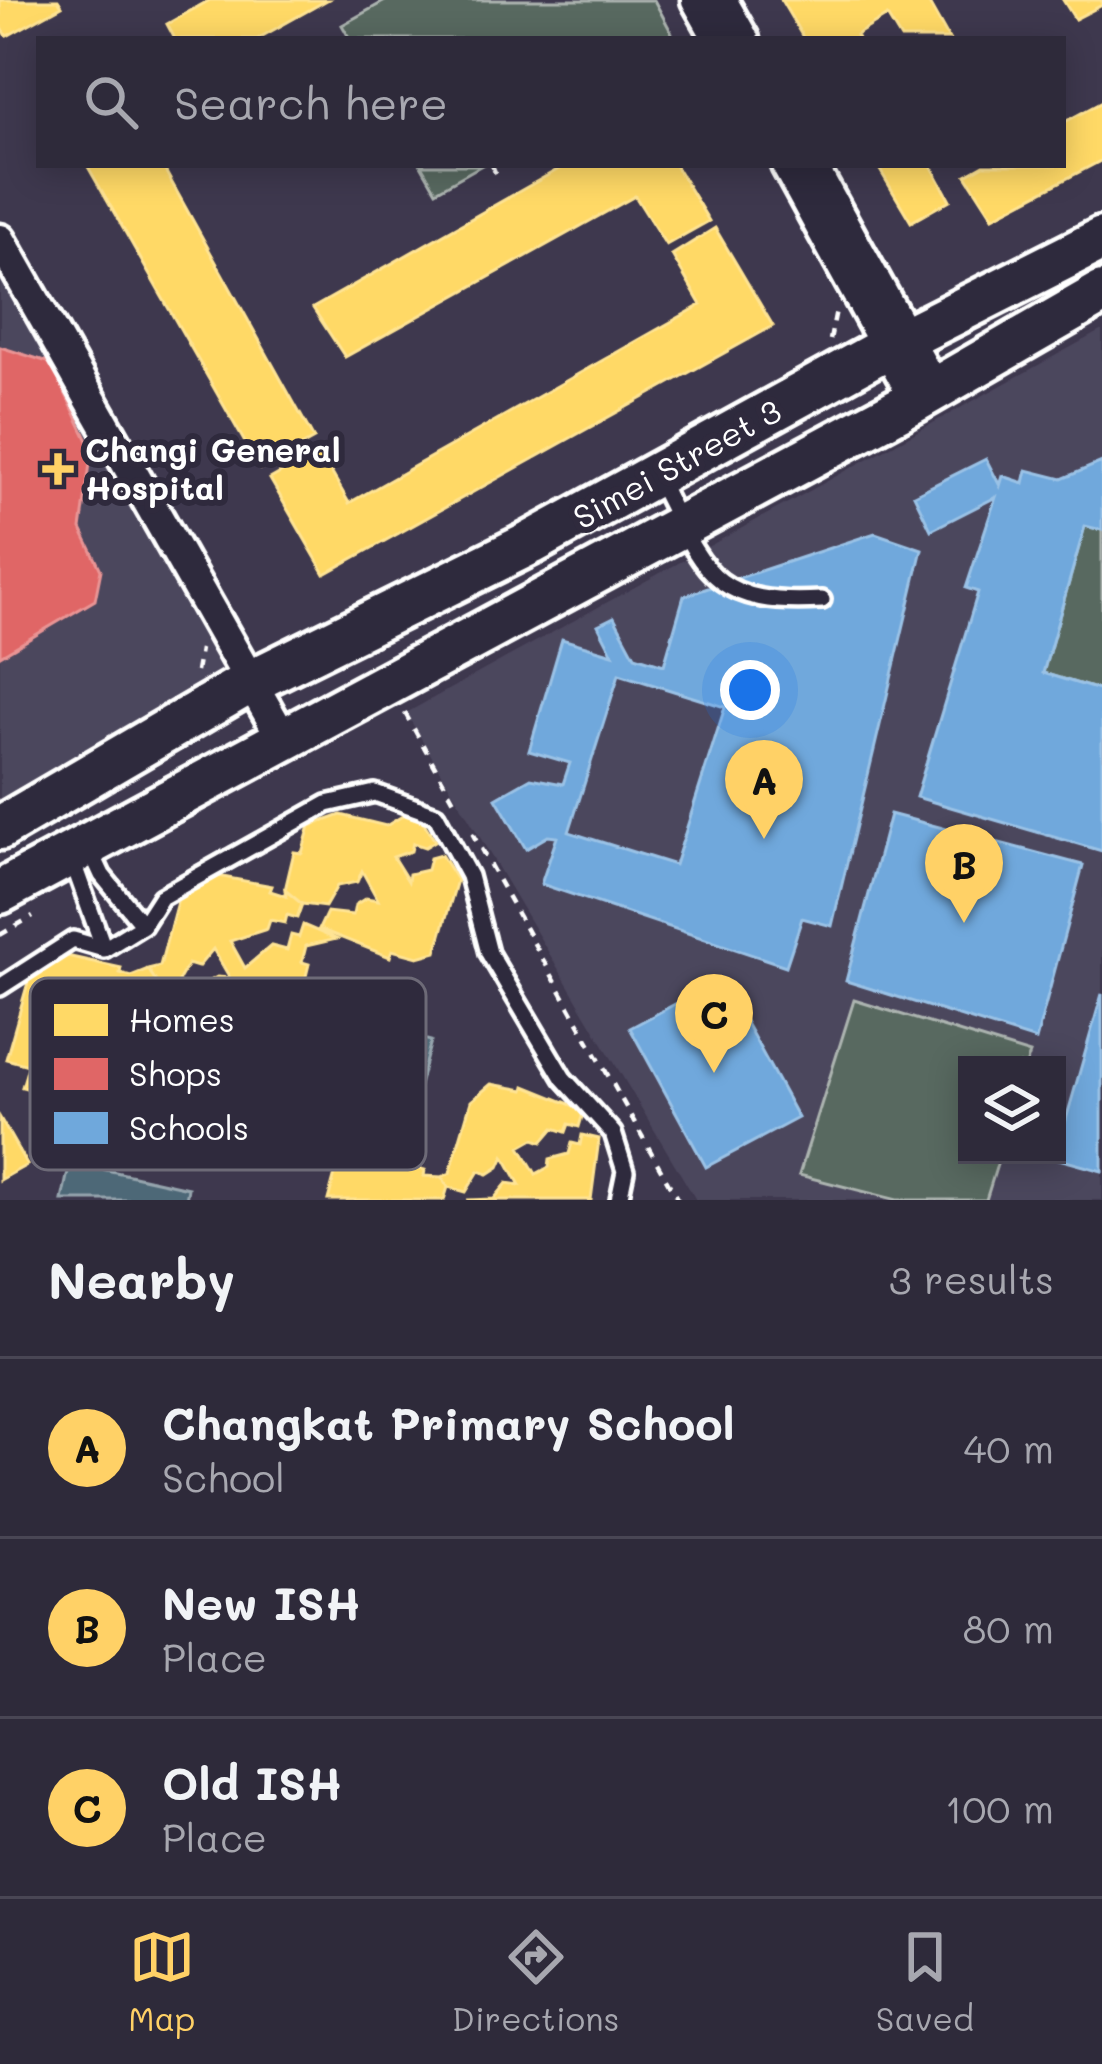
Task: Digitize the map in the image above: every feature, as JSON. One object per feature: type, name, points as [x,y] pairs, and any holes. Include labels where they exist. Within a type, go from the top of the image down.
[{"type":"main road","name":"Simei Street 3","points":[[0,828],[117,764],[248,683],[657,477],[896,343],[1102,239]]},
{"type":"main road","name":"Simei Street 3","points":[[0,892],[925,395],[1102,293]]},
{"type":"main road","points":[[117,764],[156,772],[176,799]]},
{"type":"street","points":[[697,0],[716,36]]},
{"type":"street","points":[[722,0],[740,36]]},
{"type":"street","points":[[789,168],[925,395]]},
{"type":"street","points":[[812,168],[896,343]]},
{"type":"street","points":[[0,240],[285,742]]},
{"type":"lane","points":[[657,477],[706,573],[722,585],[743,596],[784,602],[822,600]]},
{"type":"lane","points":[[0,987],[74,940],[104,949],[143,925],[161,897],[327,804],[375,794],[436,815],[470,876],[489,953],[562,1078],[613,1133],[625,1171],[620,1200]]},
{"type":"lane","points":[[80,852],[143,925]]},
{"type":"lane","points":[[80,852],[104,949]]},
{"type":"path","points":[[493,168],[497,177]]},
{"type":"path","points":[[404,712],[677,1200]]},
{"type":"shaded area","name":"Changi General Hospital","points":[[0,267],[232,671],[0,799]]},
{"type":"shaded area","points":[[1102,330],[1102,1200],[696,1200],[406,713]]},
{"type":"green space","points":[[387,0],[654,0],[673,36],[348,36],[342,25]]},
{"type":"green space","points":[[423,168],[477,168],[436,191]]},
{"type":"green space","points":[[1085,526],[1102,530],[1102,691],[1043,673]]},
{"type":"green space","points":[[854,1000],[1030,1054],[958,1056],[958,1164],[997,1164],[986,1200],[897,1200],[799,1175]]},
{"type":"water","points":[[68,1170],[106,1170],[188,1188],[186,1200],[62,1200]]},
{"type":"building: Homes","points":[[0,0],[58,0],[62,6],[7,36],[0,25]]},
{"type":"building: Homes","points":[[210,0],[327,0],[262,36],[173,36],[167,24]]},
{"type":"building: Homes","points":[[781,0],[927,0],[947,36],[899,36],[887,16],[856,36],[802,36]]},
{"type":"building: Homes","points":[[1063,0],[1102,0],[1102,5],[1075,19]]},
{"type":"building: Homes","points":[[1102,102],[1102,160],[993,217],[966,175],[979,168],[1066,168],[1066,121]]},
{"type":"building: Homes","points":[[89,168],[164,168],[314,439],[260,469]]},
{"type":"building: Homes","points":[[561,168],[677,168],[709,221],[666,245],[635,196],[345,357],[313,308]]},
{"type":"building: Homes","points":[[879,168],[933,168],[950,200],[911,222]]},
{"type":"building: Homes","points":[[715,228],[773,326],[325,574],[270,479],[319,451],[349,503],[701,305],[672,255]]},
{"type":"building: Homes","points":[[341,815],[386,826],[404,815],[422,820],[435,841],[425,847],[413,843],[411,851],[393,857],[408,881],[409,874],[427,870],[430,858],[441,855],[457,880],[436,952],[418,957],[392,950],[390,957],[319,929],[327,912],[353,915],[355,905],[366,898],[378,900],[362,871],[357,882],[337,886],[325,907],[302,904],[285,890],[294,852],[302,853],[310,826]]},
{"type":"building: Homes","points":[[212,875],[272,886],[270,891],[286,896],[285,890],[302,904],[297,918],[287,915],[285,923],[270,920],[267,929],[230,941],[245,968],[271,946],[287,950],[291,935],[299,937],[303,925],[336,939],[306,946],[302,962],[309,964],[306,978],[230,978],[213,949],[198,967],[188,964],[180,978],[154,978],[148,969],[160,966],[178,898]]},
{"type":"building: Homes","points":[[62,955],[121,968],[120,973],[131,976],[148,969],[154,978],[30,978],[28,1065],[6,1059],[31,972]]},
{"type":"building: Homes","points":[[30,1067],[30,1089],[22,1087]]},
{"type":"building: Homes","points":[[491,1084],[524,1090],[525,1086],[584,1110],[579,1127],[569,1124],[566,1132],[554,1128],[542,1142],[534,1139],[520,1147],[536,1174],[549,1167],[550,1159],[569,1154],[572,1143],[580,1145],[582,1135],[599,1139],[591,1200],[467,1200],[494,1199],[507,1183],[520,1185],[504,1156],[488,1174],[479,1171],[466,1192],[448,1187],[442,1177],[450,1173],[471,1101]]},
{"type":"building: Homes","points":[[0,1118],[27,1165],[0,1180]]},
{"type":"building: Homes","points":[[340,1170],[425,1170],[424,1176],[442,1177],[448,1187],[444,1200],[328,1200]]},
{"type":"building: Shops","points":[[0,347],[51,363],[92,449],[81,529],[101,570],[95,600],[0,656]]},
{"type":"building: Shops","points":[[1051,684],[1102,699],[1102,824],[1011,796]]},
{"type":"building: Schools","points":[[986,459],[1000,486],[1003,476],[1024,483],[1027,470],[1062,479],[1102,462],[1102,530],[1085,526],[1043,673],[1102,691],[1102,851],[916,797],[978,592],[966,588],[996,497],[931,530],[914,495]]},
{"type":"building: Schools","points":[[875,533],[922,549],[832,926],[802,918],[786,966],[541,884],[557,837],[548,836],[526,849],[496,798],[531,778],[563,784],[570,763],[529,751],[562,639],[613,654],[598,625],[614,617],[635,656],[664,665],[684,596]],"holes":[[[619,674],[725,707],[675,865],[569,832]]]},
{"type":"building: Schools","points":[[890,814],[1083,865],[1036,1040],[846,981]]},
{"type":"building: Schools","points":[[722,979],[798,1118],[706,1167],[630,1028]]},
{"type":"building: Schools","points":[[1102,994],[1102,1171],[1066,1161],[1066,1120]]},
{"type":"place","name":"Changi General Hospital","points":[[58,469]]},
{"type":"place","name":"Changkat Primary School","points":[[764,839]]},
{"type":"place","name":"New ISH","points":[[964,923]]},
{"type":"place","name":"Old ISH","points":[[714,1073]]}]
